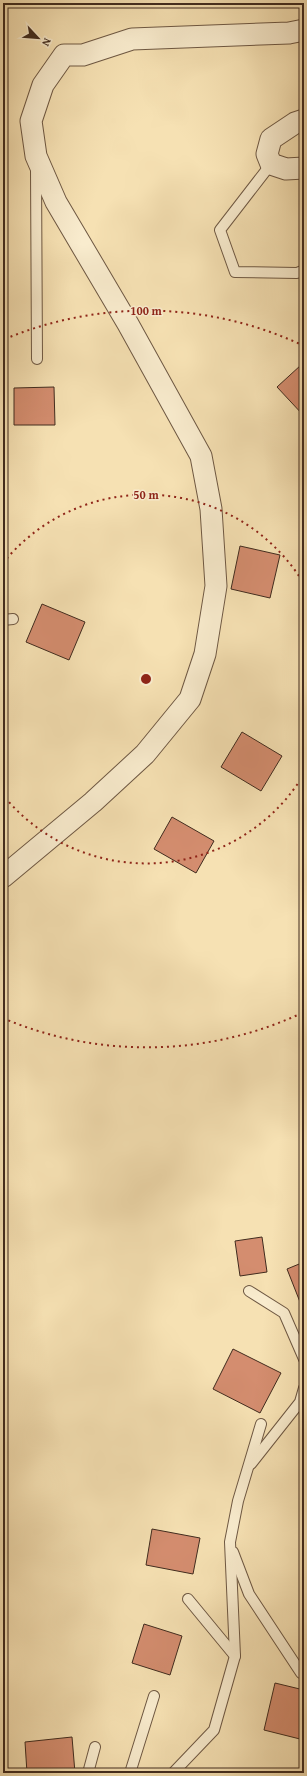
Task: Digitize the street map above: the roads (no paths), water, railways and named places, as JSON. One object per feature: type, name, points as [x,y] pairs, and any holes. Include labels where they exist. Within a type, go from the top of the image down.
[{"type":"street","points":[[3,877],[93,802],[145,754],[190,699],[205,654],[216,586],[211,509],[201,456],[128,324],[56,202],[36,156],[32,121],[44,85],[64,55],[83,55],[132,39],[289,33],[304,30]]},
{"type":"street","points":[[304,120],[295,123],[271,139],[267,154],[271,164],[286,169],[304,168]]},
{"type":"lane","points":[[36,156],[37,358]]},
{"type":"lane","points":[[271,164],[220,230],[235,272],[297,273],[304,270]]},
{"type":"lane","points":[[249,1291],[284,1313],[304,1359]]},
{"type":"lane","points":[[248,1469],[300,1402],[304,1388]]},
{"type":"lane","points":[[173,1773],[214,1730],[235,1656],[230,1542],[238,1501],[262,1424]]},
{"type":"lane","points":[[230,1542],[249,1594],[301,1674]]},
{"type":"lane","points":[[188,1599],[235,1656]]},
{"type":"lane","points":[[130,1773],[154,1696]]},
{"type":"lane","points":[[88,1773],[96,1747]]}]
